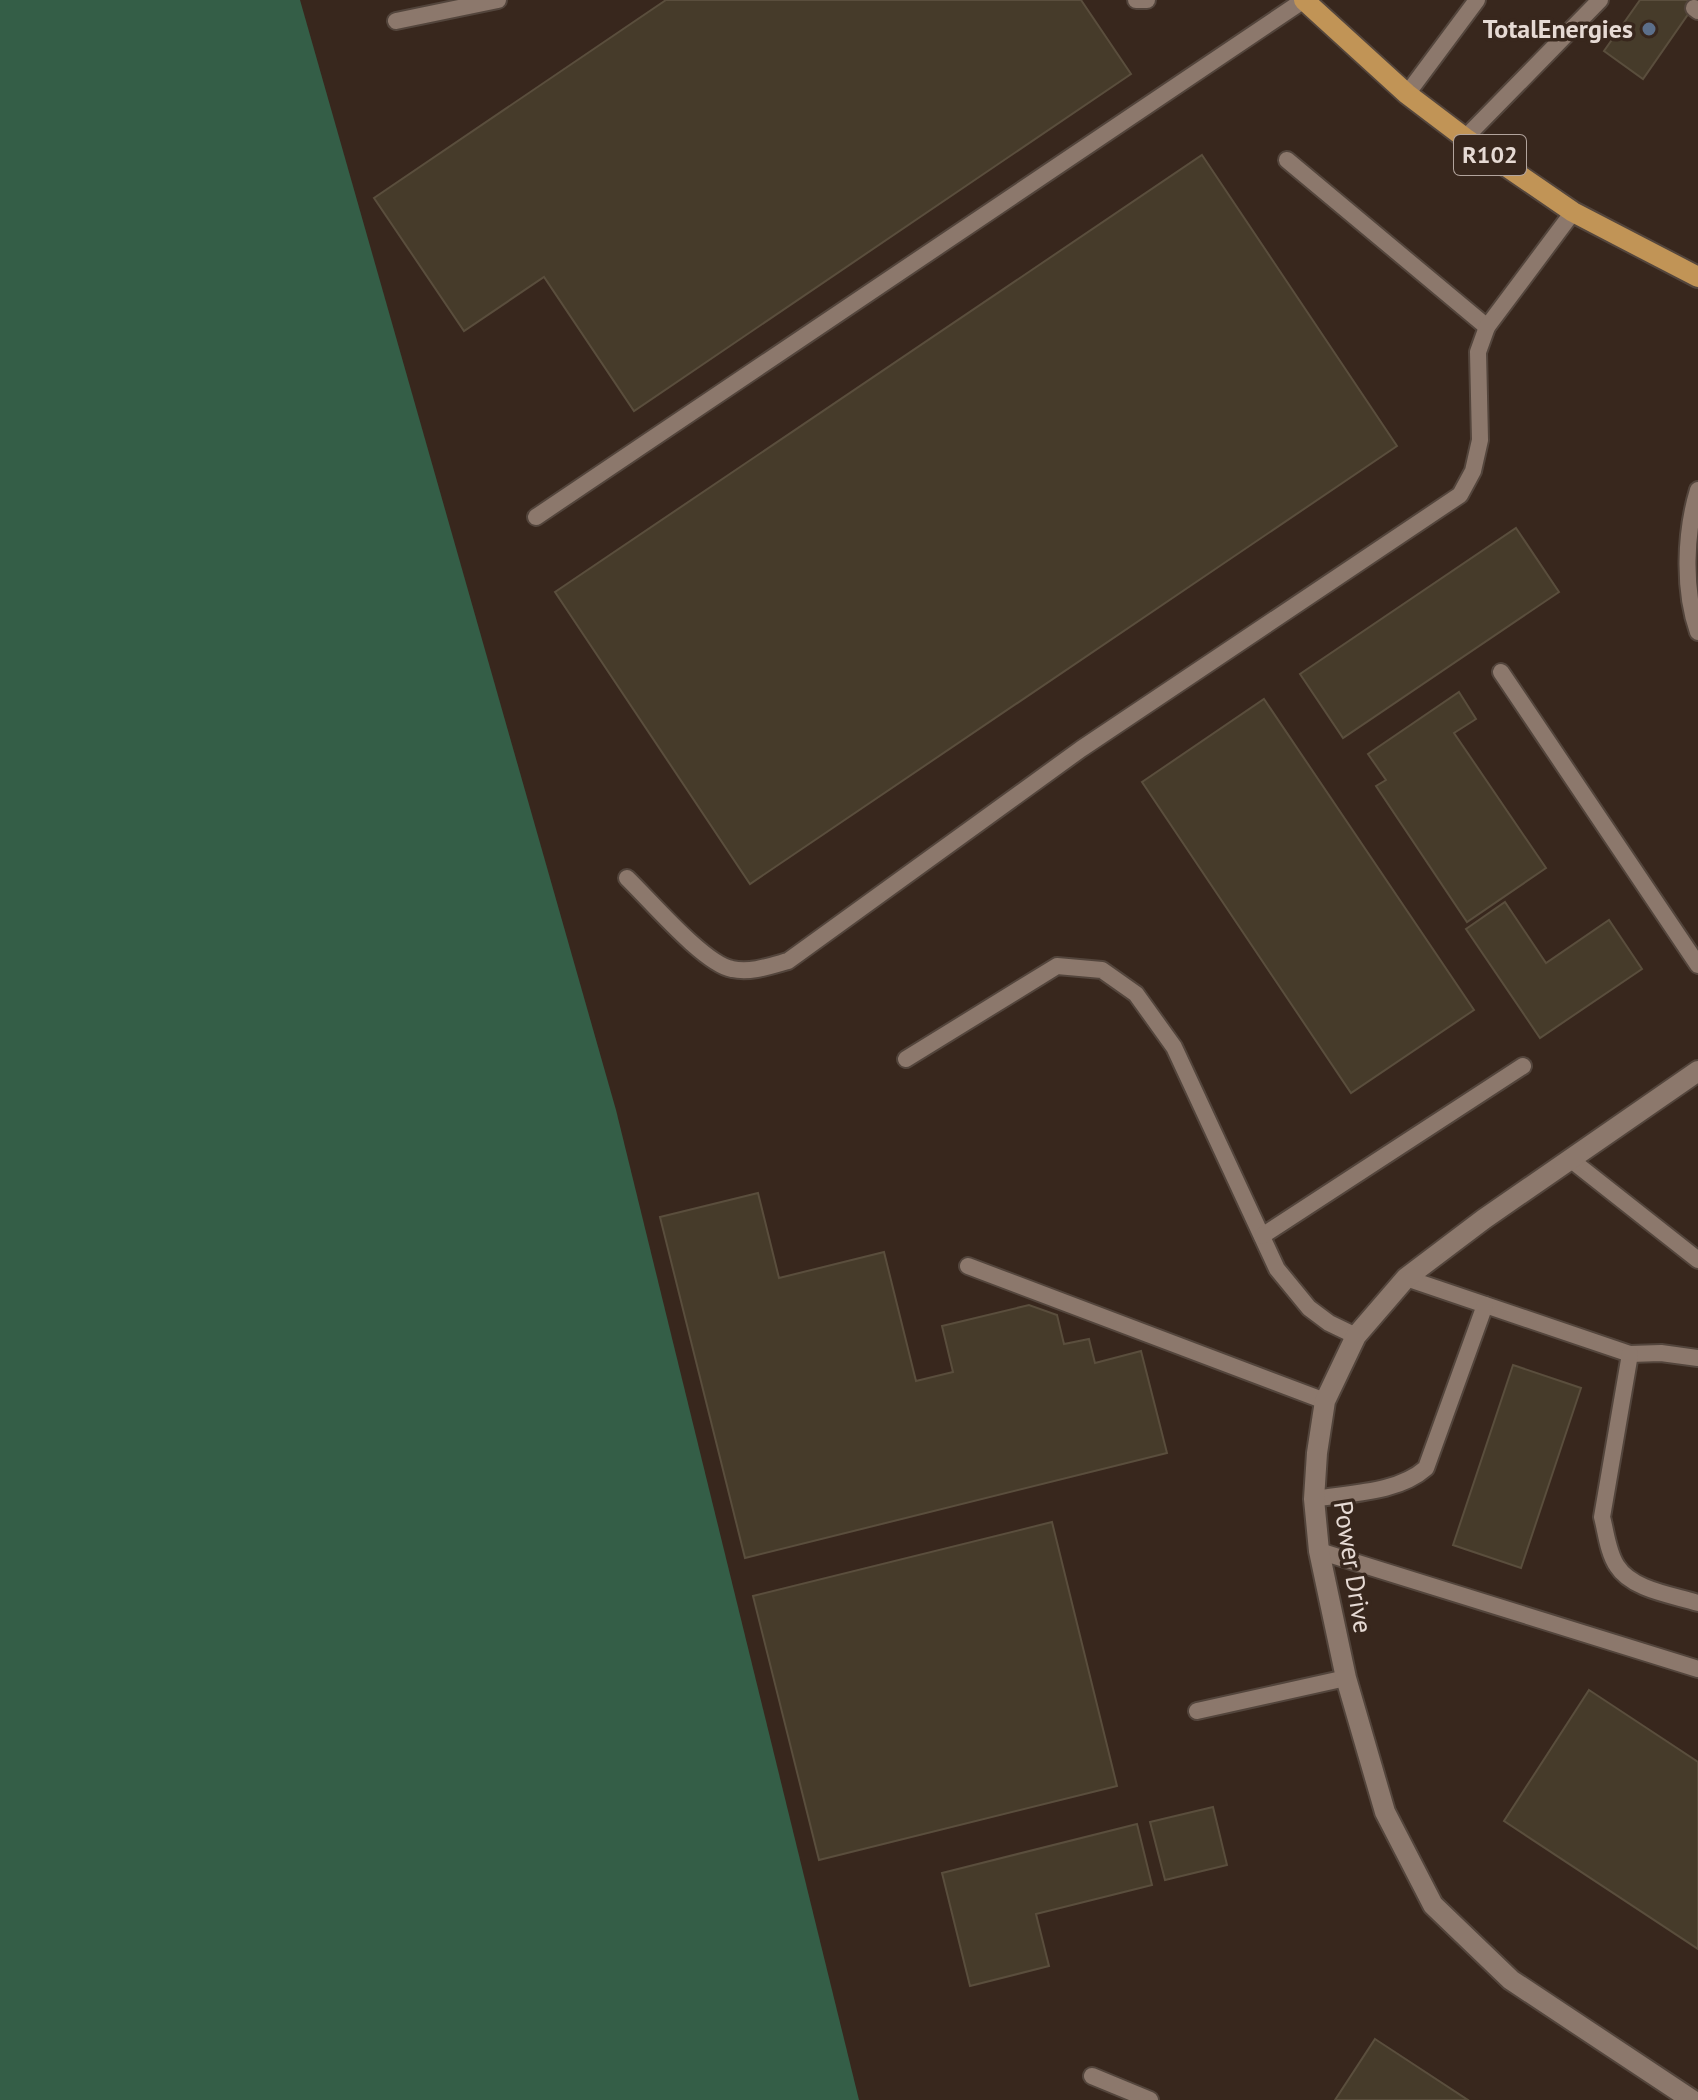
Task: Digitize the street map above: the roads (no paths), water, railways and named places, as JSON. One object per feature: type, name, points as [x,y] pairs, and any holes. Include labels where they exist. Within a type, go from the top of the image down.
[{"type":"main road","name":"R102","points":[[1304,0],[1407,94],[1465,138],[1573,212],[1698,277]]},
{"type":"street","name":"Power Drive","points":[[1692,2100],[1511,1980],[1433,1905],[1385,1812],[1346,1678],[1319,1551],[1314,1499],[1325,1401],[1356,1336],[1406,1278],[1484,1219],[1698,1071]]},
{"type":"lane","points":[[396,21],[498,0]]},
{"type":"lane","points":[[1136,0],[1147,0]]},
{"type":"lane","points":[[536,517],[1304,0]]},
{"type":"lane","points":[[1407,94],[1477,0]]},
{"type":"lane","points":[[1465,138],[1600,0]]},
{"type":"lane","points":[[1287,160],[1487,327]]},
{"type":"lane","points":[[627,878],[712,962],[732,969],[760,969],[788,961],[1081,749],[1460,495],[1473,471],[1480,440],[1478,352],[1487,327],[1573,212]]},
{"type":"lane","points":[[1698,490],[1688,561],[1688,596],[1698,632]]},
{"type":"lane","points":[[1501,672],[1698,965]]},
{"type":"lane","points":[[906,1059],[1057,966],[1102,970],[1136,994],[1174,1047],[1277,1269],[1309,1308],[1329,1323],[1356,1336]]},
{"type":"lane","points":[[1262,1236],[1523,1066]]},
{"type":"lane","points":[[1570,1159],[1698,1260]]},
{"type":"lane","points":[[968,1266],[1325,1401]]},
{"type":"lane","points":[[1406,1278],[1630,1354],[1661,1353],[1698,1358]]},
{"type":"lane","points":[[1314,1499],[1400,1484],[1415,1478],[1426,1468],[1485,1305]]},
{"type":"lane","points":[[1630,1354],[1602,1517],[1608,1541],[1617,1567],[1636,1583],[1698,1603]]},
{"type":"lane","points":[[1319,1551],[1698,1669]]},
{"type":"lane","points":[[1197,1711],[1346,1678]]},
{"type":"lane","points":[[1092,2076],[1150,2100]]},
{"type":"place","name":"TotalEnergies","points":[[1649,29]]}]
